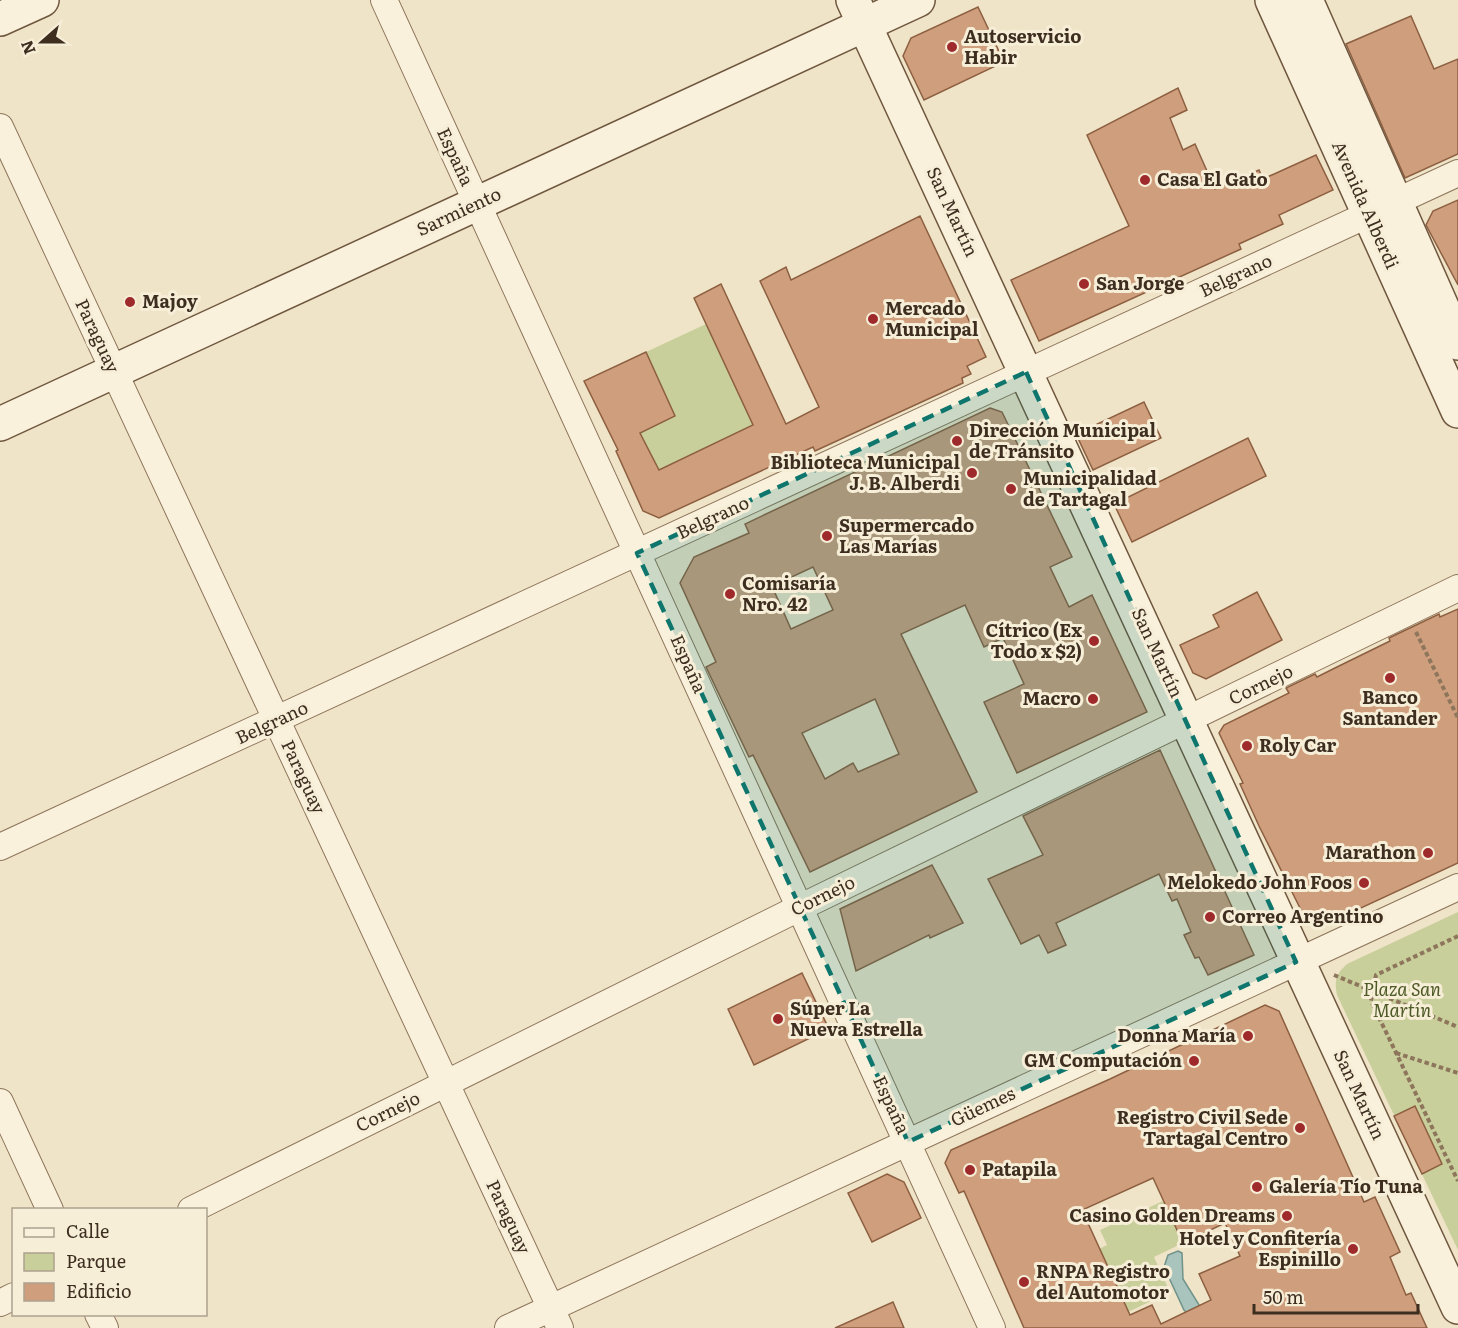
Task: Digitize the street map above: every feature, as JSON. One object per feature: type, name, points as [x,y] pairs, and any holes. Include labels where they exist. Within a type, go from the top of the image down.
[{"type":"street","points":[[0,19],[42,0]]},
{"type":"street","name":"España","points":[[384,0],[992,1328]]},
{"type":"street","name":"Sarmiento","points":[[0,424],[477,203],[859,12],[918,0]]},
{"type":"street","name":"Avenida Alberdi","points":[[1272,0],[1458,343]]},
{"type":"street","name":"Avenida Alberdi","points":[[1306,0],[1458,411]]},
{"type":"street","name":"San Martín","points":[[859,12],[1189,720],[1296,962],[1458,1307]]},
{"type":"street","name":"Paraguay","points":[[0,127],[556,1318]]},
{"type":"street","name":"Belgrano","points":[[0,847],[277,721],[1458,173]]},
{"type":"street","name":"Cornejo","points":[[193,1208],[799,908],[1458,588]]},
{"type":"street","name":"Güemes","points":[[508,1328],[556,1318],[908,1142],[1458,887]]},
{"type":"street","points":[[0,1102],[50,1208]]},
{"type":"path","points":[[1407,613],[1458,718]]},
{"type":"path","points":[[1458,936],[1376,975],[1371,1001],[1458,1181]]},
{"type":"path","points":[[1296,962],[1373,989],[1458,1027]]},
{"type":"path","points":[[1396,1053],[1458,1073]]},
{"type":"highlighted area","points":[[1026,372],[1296,962],[908,1142],[637,553]]},
{"type":"green space","points":[[706,324],[753,425],[659,470],[640,433],[675,416],[646,352]]},
{"type":"green space","name":"Plaza San Martín","points":[[1458,912],[1458,1250],[1337,995],[1336,985],[1338,974],[1347,964]]},
{"type":"green space","points":[[1163,1201],[1183,1243],[1154,1257],[1170,1292],[1128,1312],[1099,1249],[1107,1245],[1100,1230]]},
{"type":"water","points":[[1178,1251],[1182,1253],[1183,1279],[1201,1308],[1187,1313],[1164,1267],[1168,1255]]},
{"type":"building","name":"Autoservicio Habir","points":[[978,7],[1004,62],[924,100],[903,56],[911,38]]},
{"type":"building","points":[[1411,16],[1434,69],[1458,59],[1458,154],[1405,178],[1346,44]]},
{"type":"building","points":[[1178,88],[1187,110],[1170,118],[1183,150],[1195,144],[1215,189],[1259,170],[1263,179],[1316,155],[1333,190],[1279,215],[1283,224],[1239,244],[1241,249],[1039,341],[1011,280],[1129,226],[1087,135]]},
{"type":"building","points":[[1458,200],[1458,285],[1426,225],[1433,211]]},
{"type":"building","name":"Mercado Municipal","points":[[920,216],[986,357],[967,366],[971,374],[962,378],[963,383],[815,451],[813,447],[659,518],[643,511],[616,451],[618,450],[584,381],[646,352],[675,416],[640,433],[659,470],[753,425],[694,298],[721,284],[786,424],[819,407],[760,281],[786,267],[791,280]]},
{"type":"building","points":[[1144,402],[1161,438],[1093,470],[1076,434]]},
{"type":"building","points":[[990,408],[1002,412],[1072,557],[1050,567],[1069,607],[1092,595],[1147,712],[1017,773],[984,702],[1024,684],[1003,638],[984,647],[965,605],[901,634],[977,792],[810,872],[753,755],[749,757],[706,667],[716,662],[680,583],[694,557],[749,533],[745,524]],"holes":[[[813,567],[833,610],[791,629],[772,586]],[[875,699],[899,754],[858,772],[853,763],[825,779],[802,733]]]},
{"type":"building","points":[[1248,438],[1266,476],[1132,542],[1114,504]]},
{"type":"building","points":[[1257,592],[1282,640],[1206,679],[1193,673],[1180,645],[1219,627],[1213,615]]},
{"type":"building","points":[[1458,609],[1458,863],[1320,927],[1307,922],[1259,826],[1240,784],[1243,783],[1219,733],[1224,725],[1289,693],[1286,688],[1315,674],[1317,677],[1439,614],[1440,617]]},
{"type":"building","points":[[1160,750],[1254,955],[1208,975],[1199,957],[1195,958],[1184,935],[1191,932],[1177,899],[1172,901],[1159,874],[1056,923],[1066,945],[1048,953],[1039,935],[1021,944],[988,879],[1043,855],[1023,816]]},
{"type":"building","points":[[932,865],[963,923],[930,938],[929,935],[856,971],[840,909]]},
{"type":"building","name":"Súper La Nueva Estrella","points":[[802,973],[829,1029],[754,1065],[728,1009]]},
{"type":"building","points":[[1265,1005],[1279,1011],[1364,1202],[1375,1197],[1400,1252],[1390,1257],[1406,1295],[1411,1293],[1427,1328],[1024,1328],[964,1191],[959,1193],[945,1163],[951,1150],[1110,1079]],"holes":[[[1153,1178],[1183,1243],[1225,1223],[1240,1256],[1199,1274],[1211,1300],[1161,1324],[1152,1305],[1130,1315],[1082,1210]]]},
{"type":"building","points":[[1415,1106],[1442,1164],[1422,1174],[1394,1116]]},
{"type":"building","points":[[887,1174],[904,1182],[921,1218],[872,1242],[848,1193]]},
{"type":"building","points":[[893,1302],[904,1328],[835,1328]]},
{"type":"place","name":"Autoservicio Habir","points":[[952,47]]},
{"type":"place","name":"Casa El Gato","points":[[1145,180]]},
{"type":"place","name":"San Jorge","points":[[1084,284]]},
{"type":"place","name":"Majoy","points":[[130,302]]},
{"type":"place","name":"Mercado Municipal","points":[[873,319]]},
{"type":"place","name":"Dirección Municipal de Tránsito","points":[[957,441]]},
{"type":"place","name":"Biblioteca Municipal J. B. Alberdi","points":[[972,473]]},
{"type":"place","name":"Municipalidad de Tartagal","points":[[1011,489]]},
{"type":"place","name":"Supermercado Las Marías","points":[[827,536]]},
{"type":"place","name":"Comisaría Nro. 42","points":[[730,594]]},
{"type":"place","name":"Cítrico (Ex Todo x $2)","points":[[1094,641]]},
{"type":"place","name":"Banco Santander","points":[[1390,678]]},
{"type":"place","name":"Macro","points":[[1093,699]]},
{"type":"place","name":"Roly Car","points":[[1247,746]]},
{"type":"place","name":"Marathon","points":[[1428,853]]},
{"type":"place","name":"Melokedo John Foos","points":[[1364,883]]},
{"type":"place","name":"Correo Argentino","points":[[1210,917]]},
{"type":"place","name":"Súper La Nueva Estrella","points":[[778,1019]]},
{"type":"place","name":"Donna María","points":[[1248,1036]]},
{"type":"place","name":"GM Computación","points":[[1194,1061]]},
{"type":"place","name":"Registro Civil Sede Tartagal Centro","points":[[1300,1128]]},
{"type":"place","name":"Patapila","points":[[970,1170]]},
{"type":"place","name":"Galería Tío Tuna","points":[[1257,1187]]},
{"type":"place","name":"Casino Golden Dreams","points":[[1287,1216]]},
{"type":"place","name":"Hotel y Confitería Espinillo","points":[[1353,1249]]},
{"type":"place","name":"RNPA Registro del Automotor","points":[[1024,1282]]}]
